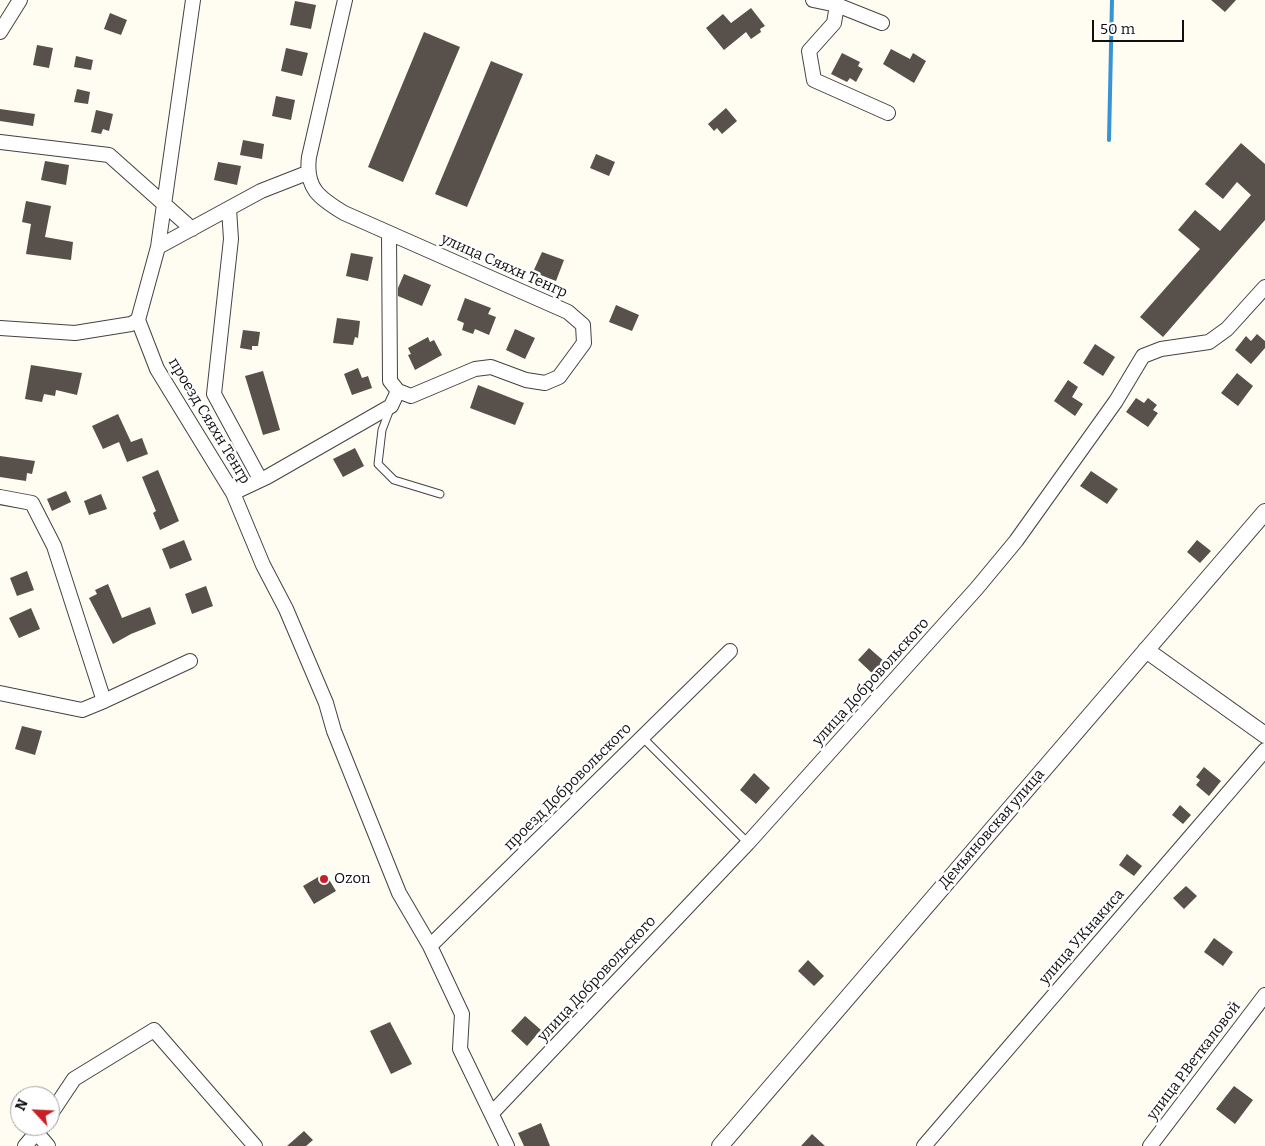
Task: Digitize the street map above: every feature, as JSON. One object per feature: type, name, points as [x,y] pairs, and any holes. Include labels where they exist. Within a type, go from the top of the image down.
[{"type":"street","points":[[0,32],[20,0]]},
{"type":"street","points":[[0,328],[75,333],[132,324],[138,320],[158,247],[193,0]]},
{"type":"street","points":[[158,247],[261,191],[307,173],[308,157],[345,0]]},
{"type":"street","points":[[813,0],[837,5],[882,23]]},
{"type":"street","points":[[837,5],[834,23],[809,51],[814,80],[888,113]]},
{"type":"street","points":[[0,142],[108,155],[192,229]]},
{"type":"street","name":"улица Сяяхн Тенгр","points":[[307,173],[314,190],[326,202],[389,234],[568,312],[583,325],[584,343],[559,377],[545,383],[526,380],[491,367],[475,369],[411,396],[398,391]]},
{"type":"street","points":[[229,209],[230,239],[214,394],[260,479]]},
{"type":"street","points":[[234,493],[392,406],[398,391],[390,381],[389,234]]},
{"type":"street","name":"улица Добровольского","points":[[492,1113],[748,843],[977,588],[1016,541],[1116,401],[1143,356],[1161,349],[1210,342],[1227,329],[1265,287]]},
{"type":"street","name":"проезд Сяяхн Тенгр","points":[[138,320],[157,369],[234,493],[263,565],[286,609],[326,703],[334,731],[399,893],[430,946],[462,1014],[460,1049],[506,1146]]},
{"type":"street","points":[[0,496],[32,503],[54,546],[104,701]]},
{"type":"street","name":"Демьяновская улица","points":[[720,1146],[1265,512]]},
{"type":"street","name":"проезд Добровольского","points":[[430,946],[730,650]]},
{"type":"street","points":[[1146,650],[1265,735]]},
{"type":"street","points":[[0,693],[82,710],[190,661]]},
{"type":"street","name":"улица У.Кнакиса","points":[[924,1146],[1265,750]]},
{"type":"street","name":"улица Р.Веткаловой","points":[[1150,1146],[1265,995]]},
{"type":"street","points":[[60,1099],[74,1079],[154,1030],[255,1146]]},
{"type":"street","points":[[25,1146],[34,1136]]},
{"type":"lane","points":[[392,406],[382,430],[378,464],[394,480],[440,494]]},
{"type":"lane","points":[[642,737],[748,843]]},
{"type":"building","points":[[1211,0],[1236,0],[1225,12]]},
{"type":"building","points":[[295,1],[316,5],[311,29],[290,25]]},
{"type":"building","points":[[751,8],[765,26],[760,29],[761,32],[751,39],[746,32],[724,50],[706,28],[723,14],[731,23]]},
{"type":"building","points":[[110,13],[127,20],[121,35],[104,29]]},
{"type":"building","points":[[424,32],[460,47],[403,182],[368,167]]},
{"type":"building","points":[[37,45],[53,48],[49,68],[33,65]]},
{"type":"building","points":[[286,48],[308,53],[302,76],[281,71]]},
{"type":"building","points":[[891,49],[910,59],[913,53],[926,61],[914,83],[883,64]]},
{"type":"building","points":[[842,53],[860,62],[858,66],[863,69],[856,82],[850,78],[847,82],[831,74]]},
{"type":"building","points":[[76,56],[93,60],[91,70],[74,67]]},
{"type":"building","points":[[491,61],[523,74],[467,207],[435,194]]},
{"type":"building","points":[[77,89],[90,92],[88,104],[74,102]]},
{"type":"building","points":[[276,96],[295,100],[291,120],[272,116]]},
{"type":"building","points":[[726,108],[737,121],[722,134],[717,128],[714,131],[708,124]]},
{"type":"building","points":[[0,109],[35,114],[33,126],[0,121]]},
{"type":"building","points":[[96,110],[113,114],[109,131],[103,129],[101,134],[91,132]]},
{"type":"building","points":[[243,140],[264,144],[262,159],[240,155]]},
{"type":"building","points":[[1241,143],[1265,164],[1265,220],[1163,337],[1140,317],[1200,249],[1178,230],[1195,210],[1220,231],[1251,195],[1237,182],[1223,199],[1205,184]]},
{"type":"building","points":[[596,154],[615,162],[609,176],[590,168]]},
{"type":"building","points":[[45,161],[69,165],[66,185],[41,180]]},
{"type":"building","points":[[218,162],[241,166],[237,185],[214,180]]},
{"type":"building","points":[[26,201],[51,206],[45,237],[73,242],[71,260],[26,254],[31,224],[22,222]]},
{"type":"building","points":[[542,252],[564,260],[556,281],[533,272]]},
{"type":"building","points":[[351,253],[373,257],[368,281],[346,276]]},
{"type":"building","points":[[404,274],[431,285],[422,306],[398,296],[398,288]]},
{"type":"building","points":[[465,298],[491,308],[488,314],[496,317],[489,335],[475,329],[473,334],[462,330],[464,323],[457,320]]},
{"type":"building","points":[[616,305],[639,315],[632,331],[609,322]]},
{"type":"building","points":[[337,318],[360,321],[358,338],[355,337],[353,345],[333,343]]},
{"type":"building","points":[[515,329],[535,338],[525,359],[506,350]]},
{"type":"building","points":[[243,330],[260,332],[258,346],[252,346],[252,350],[240,348]]},
{"type":"building","points":[[1257,334],[1265,341],[1265,348],[1251,364],[1235,350],[1246,336],[1251,341]]},
{"type":"building","points":[[428,337],[430,342],[434,340],[442,355],[415,370],[408,355],[411,354],[408,348]]},
{"type":"building","points":[[1095,344],[1115,357],[1103,376],[1083,363]]},
{"type":"building","points":[[31,365],[82,373],[77,395],[56,390],[55,396],[44,394],[42,402],[25,399]]},
{"type":"building","points":[[358,368],[362,378],[368,376],[372,388],[352,395],[344,374]]},
{"type":"building","points":[[263,371],[280,430],[263,435],[245,376]]},
{"type":"building","points":[[1237,373],[1253,386],[1238,406],[1221,393]]},
{"type":"building","points":[[1068,380],[1078,387],[1072,397],[1083,404],[1075,416],[1054,401]]},
{"type":"building","points":[[478,385],[524,403],[515,425],[470,408]]},
{"type":"building","points":[[1136,398],[1144,403],[1148,398],[1157,405],[1153,410],[1158,413],[1148,427],[1126,412]]},
{"type":"building","points":[[118,414],[131,442],[142,438],[148,454],[127,462],[119,442],[103,449],[92,426]]},
{"type":"building","points":[[355,448],[364,466],[343,477],[333,459]]},
{"type":"building","points":[[0,456],[35,461],[32,474],[27,473],[26,481],[0,477]]},
{"type":"building","points":[[158,470],[179,521],[160,530],[153,513],[156,511],[142,477]]},
{"type":"building","points":[[1091,471],[1118,489],[1107,504],[1080,486]]},
{"type":"building","points":[[66,491],[71,502],[52,511],[47,499]]},
{"type":"building","points":[[101,494],[107,509],[89,515],[84,501]]},
{"type":"building","points":[[184,540],[192,560],[170,569],[162,549]]},
{"type":"building","points":[[1197,540],[1211,551],[1200,563],[1187,552]]},
{"type":"building","points":[[27,571],[34,590],[17,596],[10,578]]},
{"type":"building","points":[[108,584],[122,618],[150,607],[156,624],[113,644],[89,598],[97,594],[95,590]]},
{"type":"building","points":[[206,586],[213,606],[192,614],[185,594]]},
{"type":"building","points":[[31,608],[40,629],[19,638],[9,618]]},
{"type":"building","points":[[869,648],[885,662],[874,675],[858,660]]},
{"type":"building","points":[[22,726],[42,731],[35,755],[15,749]]},
{"type":"building","points":[[1204,767],[1221,781],[1209,796],[1196,785],[1200,780],[1196,777]]},
{"type":"building","points":[[754,773],[770,788],[756,804],[740,790]]},
{"type":"building","points":[[1180,805],[1191,815],[1183,824],[1172,815]]},
{"type":"building","points":[[1127,854],[1142,866],[1134,876],[1119,865]]},
{"type":"building","points":[[325,873],[336,891],[314,904],[303,886]]},
{"type":"building","points":[[1186,886],[1197,896],[1184,909],[1173,898]]},
{"type":"building","points":[[1214,938],[1233,952],[1223,966],[1204,952]]},
{"type":"building","points":[[808,960],[824,976],[814,986],[798,971]]},
{"type":"building","points":[[525,1016],[541,1030],[527,1046],[511,1031]]},
{"type":"building","points":[[390,1022],[412,1064],[391,1074],[370,1031]]},
{"type":"building","points":[[1234,1086],[1253,1100],[1235,1124],[1216,1109]]},
{"type":"building","points":[[541,1123],[550,1146],[524,1146],[518,1133]]},
{"type":"building","points":[[304,1131],[313,1140],[306,1146],[287,1146]]},
{"type":"building","points":[[812,1134],[825,1146],[801,1146]]},
{"type":"waterway","points":[[1109,140],[1112,0]]},
{"type":"place","name":"Ozon","points":[[324,879]]}]
